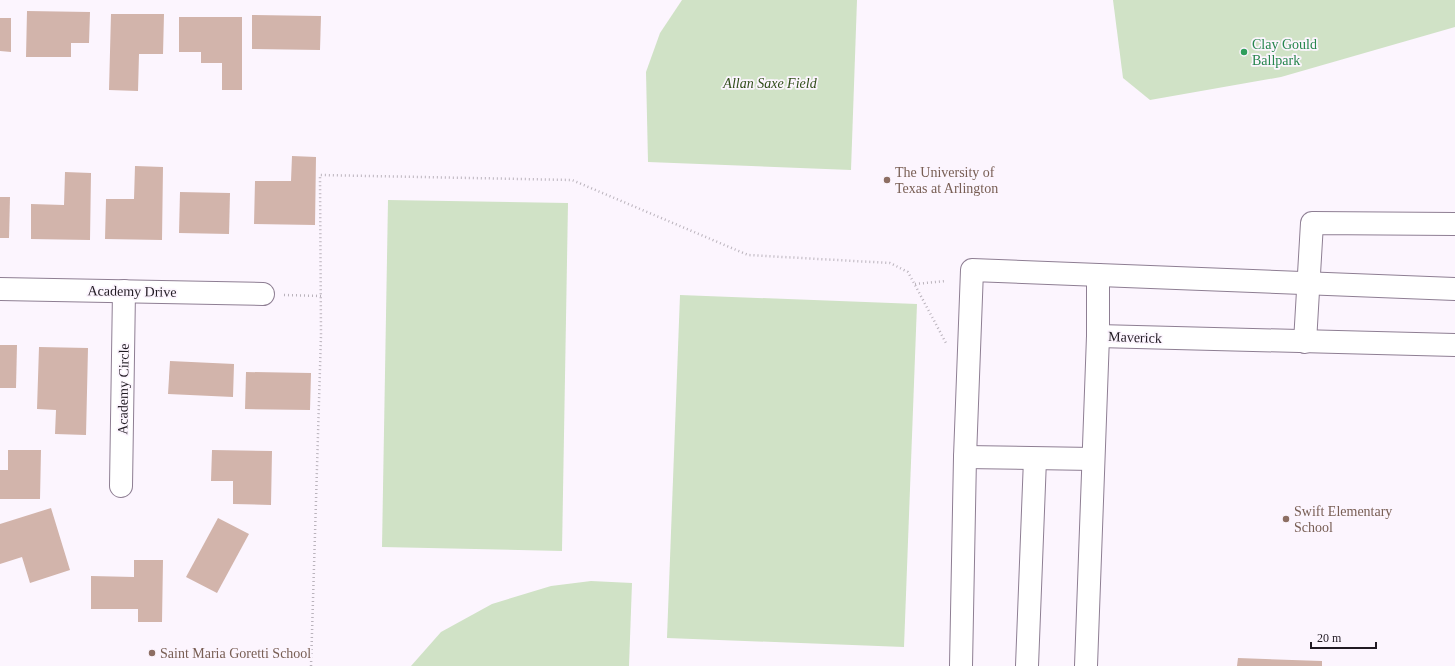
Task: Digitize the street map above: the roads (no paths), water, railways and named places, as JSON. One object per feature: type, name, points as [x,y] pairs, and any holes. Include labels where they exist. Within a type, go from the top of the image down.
[{"type":"street","points":[[1305,342],[1312,223],[1455,224]]},
{"type":"street","points":[[961,666],[965,457],[972,270],[1455,289]]},
{"type":"street","points":[[1098,275],[1098,336]]},
{"type":"street","name":"Academy Drive","points":[[0,289],[263,294]]},
{"type":"street","name":"Academy Circle","points":[[122,486],[124,291]]},
{"type":"street","name":"Maverick","points":[[1086,666],[1098,336],[1455,346]]},
{"type":"street","points":[[965,457],[1093,459]]},
{"type":"street","points":[[1027,666],[1035,458]]},
{"type":"place","name":"Clay Gould Ballpark","points":[[1244,52]]},
{"type":"place","name":"The University of Texas at Arlington","points":[[887,180]]},
{"type":"place","name":"Swift Elementary School","points":[[1286,519]]},
{"type":"place","name":"Saint Maria Goretti School","points":[[152,653]]},
{"type":"park label","name":"Allan Saxe Field","points":[[770,83]]}]
